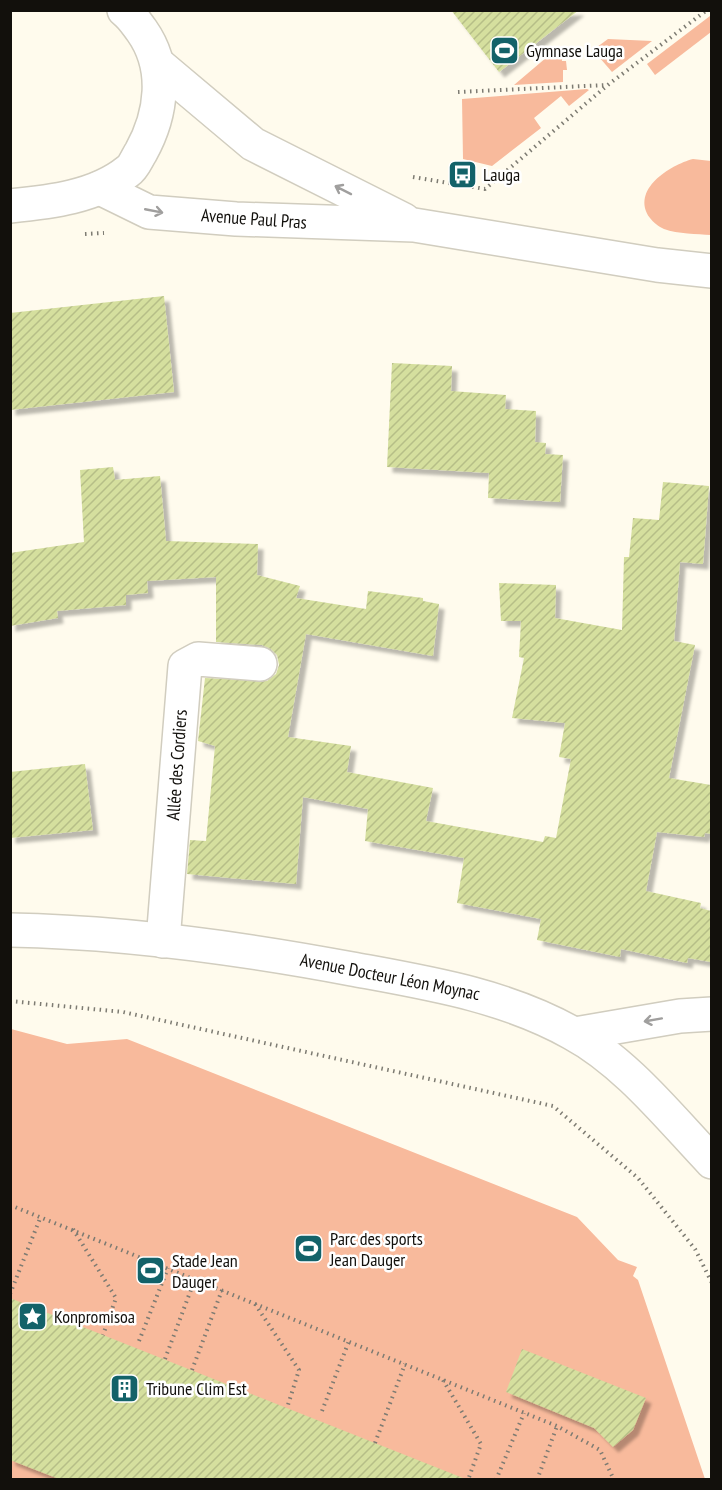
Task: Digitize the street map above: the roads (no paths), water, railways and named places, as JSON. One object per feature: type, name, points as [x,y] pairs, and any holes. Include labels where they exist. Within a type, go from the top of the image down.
[{"type":"street","points":[[10,206],[50,202],[100,188],[130,170],[151,134],[159,106],[159,64],[147,38],[128,12]]},
{"type":"street","name":"Avenue Paul Pras","points":[[159,64],[253,144],[414,225]]},
{"type":"street","name":"Avenue Paul Pras","points":[[100,188],[149,212],[236,219],[414,225],[657,265],[711,271]]},
{"type":"street","name":"Allée des Cordiers","points":[[163,941],[185,666],[198,659],[260,664]]},
{"type":"street","name":"Avenue Docteur Léon Moynac","points":[[10,930],[163,941],[290,957],[421,981],[488,997],[525,1010],[575,1034],[632,1078],[711,1162]]},
{"type":"street","points":[[575,1034],[680,1016],[711,1014]]},
{"type":"place","name":"Gymnase Lauga","points":[[505,51]]},
{"type":"place","name":"Lauga","points":[[462,175]]},
{"type":"place","name":"Parc des sports Jean Dauger","points":[[309,1249]]},
{"type":"place","name":"Stade Jean Dauger","points":[[151,1271]]},
{"type":"place","name":"Konpromisoa","points":[[33,1317]]},
{"type":"place","name":"Tribune Clim Est","points":[[125,1389]]}]
